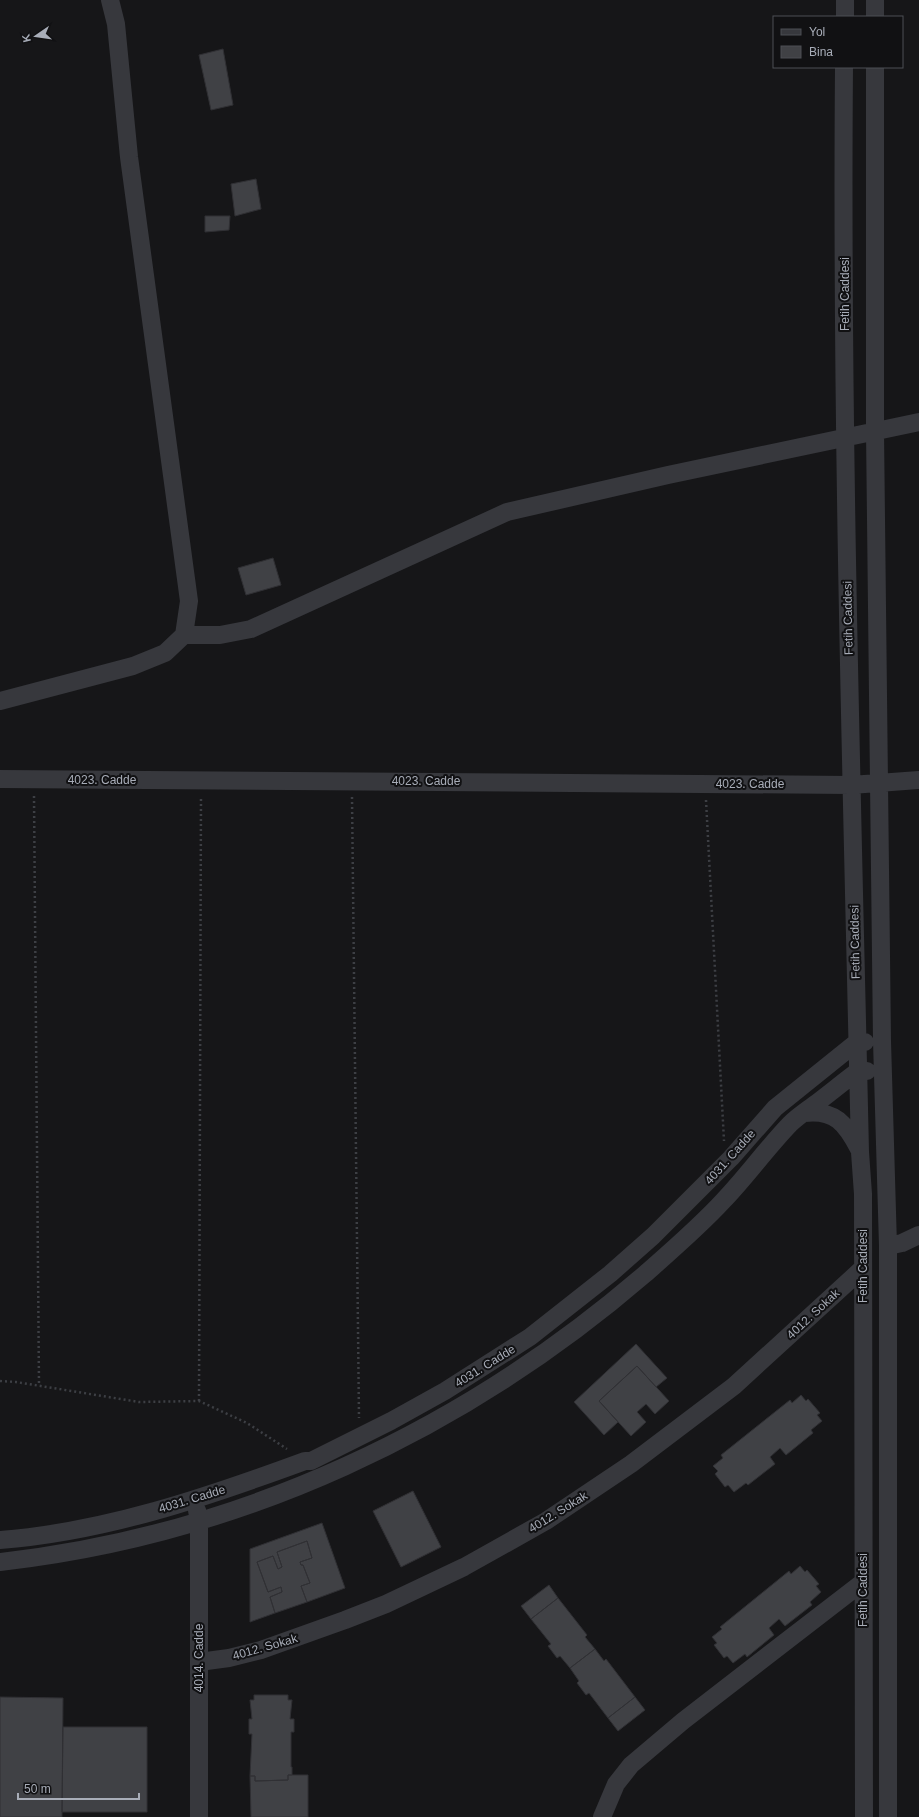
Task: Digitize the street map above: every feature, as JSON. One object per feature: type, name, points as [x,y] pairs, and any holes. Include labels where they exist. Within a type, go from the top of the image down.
[{"type":"street","points":[[0,701],[133,666],[165,653],[184,635],[189,601],[129,157],[116,24],[110,0]]},
{"type":"street","points":[[845,0],[845,16]]},
{"type":"street","points":[[875,0],[875,16]]},
{"type":"street","name":"Fetih Caddesi","points":[[844,68],[845,438],[857,1042],[860,1152],[863,1194],[864,1817]]},
{"type":"street","name":"Fetih Caddesi","points":[[875,68],[875,431],[882,1041],[888,1246],[888,1817]]},
{"type":"street","points":[[184,635],[220,635],[251,629],[507,512],[668,475],[919,422]]},
{"type":"street","name":"4023. Cadde","points":[[0,779],[851,785],[919,780]]},
{"type":"street","points":[[857,1042],[882,1041]]},
{"type":"street","name":"4031. Cadde","points":[[0,1540],[78,1529],[196,1499],[305,1461],[311,1461],[337,1447],[359,1438],[445,1391],[530,1337],[615,1269],[685,1205],[731,1158],[775,1108],[857,1042]]},
{"type":"street","points":[[858,1071],[884,1070]]},
{"type":"street","name":"4031. Cadde","points":[[0,1562],[106,1545],[199,1522],[306,1485],[350,1466],[414,1434],[513,1374],[560,1342],[647,1273],[723,1202],[788,1127],[858,1071]]},
{"type":"street","points":[[804,1113],[818,1111],[830,1114],[842,1122],[851,1134],[860,1152]]},
{"type":"street","points":[[888,1246],[902,1243],[919,1235]]},
{"type":"street","name":"4012. Sokak","points":[[199,1662],[229,1658],[262,1650],[386,1604],[464,1567],[546,1521],[631,1464],[734,1386],[863,1268]]},
{"type":"street","name":"4014. Cadde","points":[[196,1499],[199,1522],[199,1817]]},
{"type":"street","points":[[602,1817],[616,1784],[631,1764],[677,1725],[863,1582]]},
{"type":"path","points":[[34,779],[39,1386]]},
{"type":"path","points":[[199,1401],[201,780]]},
{"type":"path","points":[[352,781],[359,1438]]},
{"type":"path","points":[[705,784],[724,1149],[731,1158]]},
{"type":"path","points":[[0,1381],[139,1402],[199,1401],[247,1423],[305,1461]]},
{"type":"building","points":[[223,49],[233,105],[211,110],[199,55]]},
{"type":"building","points":[[256,179],[261,209],[235,216],[231,184]]},
{"type":"building","points":[[205,216],[230,216],[229,230],[205,232]]},
{"type":"building","points":[[273,558],[281,585],[246,595],[238,568]]},
{"type":"building","points":[[636,1344],[667,1378],[656,1387],[637,1366],[599,1401],[618,1422],[604,1435],[574,1402]]},
{"type":"building","points":[[637,1366],[669,1401],[655,1414],[646,1404],[637,1412],[646,1422],[631,1436],[599,1401]]},
{"type":"building","points":[[801,1395],[806,1401],[808,1399],[820,1413],[817,1415],[822,1421],[811,1430],[813,1433],[786,1455],[780,1448],[770,1457],[775,1464],[748,1485],[746,1483],[734,1492],[728,1485],[725,1487],[715,1474],[718,1471],[713,1466],[723,1458],[721,1455],[790,1400],[792,1403]]},
{"type":"building","points":[[413,1491],[441,1547],[401,1567],[373,1511]]},
{"type":"building","points":[[322,1523],[345,1588],[307,1602],[301,1586],[310,1583],[303,1565],[301,1565],[300,1562],[312,1558],[307,1541],[277,1552],[282,1567],[278,1569],[273,1556],[257,1562],[268,1592],[281,1587],[282,1592],[270,1597],[275,1613],[250,1622],[250,1549]]},
{"type":"building","points":[[307,1541],[312,1558],[300,1562],[301,1565],[303,1565],[310,1583],[301,1586],[307,1602],[275,1613],[270,1597],[282,1592],[281,1587],[268,1592],[257,1562],[273,1556],[278,1569],[282,1567],[277,1552]]},
{"type":"building","points":[[800,1566],[805,1572],[807,1570],[819,1584],[816,1586],[821,1592],[810,1602],[812,1605],[785,1626],[779,1619],[769,1628],[774,1635],[747,1657],[745,1654],[733,1663],[727,1656],[724,1658],[714,1645],[717,1643],[712,1637],[722,1629],[720,1627],[789,1571],[791,1574]]},
{"type":"building","points":[[549,1585],[558,1598],[531,1619],[521,1606]]},
{"type":"building","points":[[558,1598],[587,1635],[585,1637],[595,1649],[570,1668],[560,1656],[557,1658],[548,1646],[551,1644],[531,1619]]},
{"type":"building","points":[[595,1649],[604,1661],[606,1659],[635,1697],[608,1718],[589,1693],[586,1695],[577,1683],[579,1681],[570,1668]]},
{"type":"building","points":[[254,1695],[288,1695],[288,1700],[292,1700],[290,1719],[294,1719],[294,1732],[291,1732],[292,1775],[288,1775],[288,1780],[255,1781],[255,1776],[250,1776],[252,1734],[249,1734],[249,1719],[252,1719],[250,1700],[254,1700]]},
{"type":"building","points":[[0,1697],[63,1698],[62,1817],[0,1817]]},
{"type":"building","points":[[635,1697],[645,1710],[618,1731],[608,1718]]},
{"type":"building","points":[[63,1727],[147,1727],[147,1812],[62,1812]]},
{"type":"building","points":[[288,1775],[308,1775],[308,1817],[251,1817],[250,1776],[255,1776],[255,1781],[288,1780]]}]
